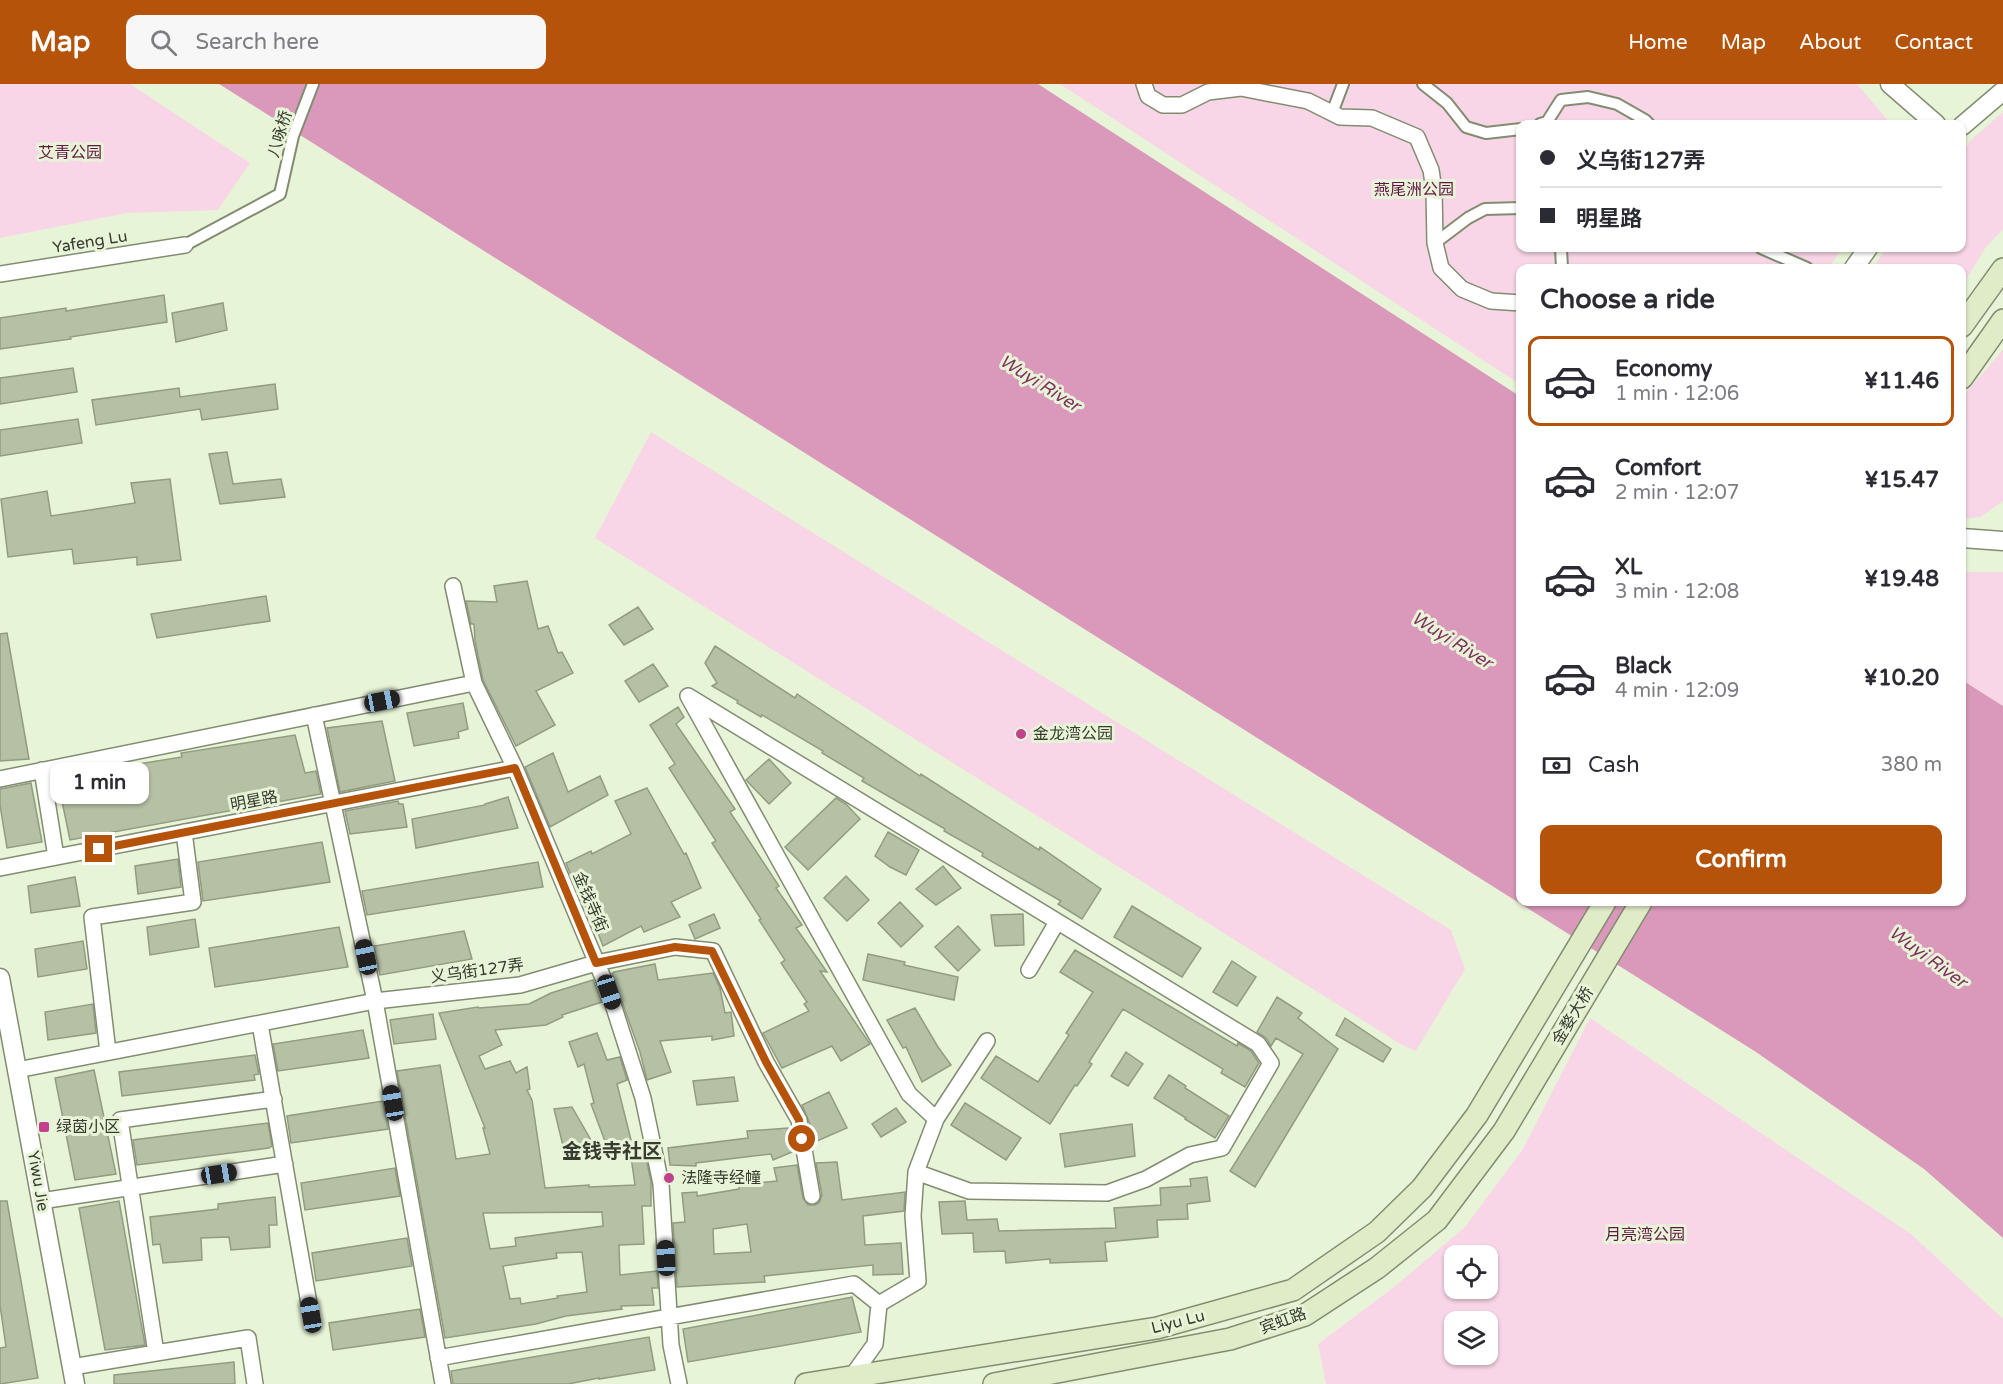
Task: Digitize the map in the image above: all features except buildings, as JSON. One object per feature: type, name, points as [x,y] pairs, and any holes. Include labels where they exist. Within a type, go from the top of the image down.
[{"type":"main road","points":[[1966,320],[2003,269]]},
{"type":"main road","points":[[1966,372],[2003,320]]},
{"type":"main road","name":"金婺大桥","points":[[1478,1115],[1603,906]]},
{"type":"main road","name":"金婺大桥","points":[[1504,1131],[1639,906]]},
{"type":"main road","name":"Liyu Lu","points":[[806,1384],[853,1380],[1157,1328],[1293,1290],[1377,1232],[1422,1188],[1478,1115]]},
{"type":"main road","name":"宾虹路","points":[[994,1384],[1230,1340],[1305,1315],[1377,1268],[1437,1220],[1504,1131]]},
{"type":"street","name":"八咏桥","points":[[185,245],[280,194],[292,136],[313,84]]},
{"type":"street","points":[[1144,84],[1148,96],[1163,105],[1182,105],[1208,92],[1241,86],[1308,101],[1340,117],[1372,118],[1417,137],[1431,170],[1434,190],[1435,243],[1441,268],[1462,289],[1491,301],[1516,303]]},
{"type":"street","points":[[1332,113],[1343,84]]},
{"type":"street","points":[[1423,84],[1447,103],[1466,127],[1485,133],[1516,130]]},
{"type":"street","points":[[1890,84],[1931,120]]},
{"type":"street","points":[[1966,123],[2003,91]]},
{"type":"street","points":[[1547,120],[1561,100],[1588,97],[1617,104],[1646,120]]},
{"type":"street","points":[[1435,243],[1468,218],[1485,209],[1516,208]]},
{"type":"street","name":"Yafeng Lu","points":[[0,274],[185,245]]},
{"type":"street","points":[[1770,252],[1798,264]]},
{"type":"street","points":[[1966,537],[2003,541]]},
{"type":"street","name":"金钱寺街","points":[[453,586],[474,683],[515,768],[609,992],[643,1098],[661,1184],[671,1345],[679,1384]]},
{"type":"street","points":[[0,779],[474,683]]},
{"type":"street","points":[[916,1172],[969,1191],[1107,1192],[1146,1179],[1190,1155],[1222,1148],[1271,1063],[1258,1044],[688,696],[909,1094],[936,1119]]},
{"type":"street","points":[[314,715],[375,1001],[443,1384]]},
{"type":"street","name":"明星路","points":[[0,868],[515,768]]},
{"type":"street","points":[[42,771],[56,857]]},
{"type":"street","points":[[108,1053],[92,917],[193,902],[184,832]]},
{"type":"street","points":[[1029,970],[1058,922]]},
{"type":"street","name":"义乌街127弄","points":[[17,1070],[375,1001],[520,985],[596,963],[675,947],[712,951],[766,1062],[799,1120],[812,1196]]},
{"type":"street","name":"Yiwu Jie","points":[[0,978],[73,1375]]},
{"type":"street","points":[[260,1024],[311,1315]]},
{"type":"street","points":[[879,1304],[918,1281],[913,1216],[916,1172],[936,1119],[987,1041]]},
{"type":"street","points":[[156,1353],[120,1120],[274,1099]]},
{"type":"street","points":[[41,1201],[285,1164]]},
{"type":"street","points":[[438,1358],[854,1284],[879,1304]]},
{"type":"street","points":[[853,1380],[875,1344],[879,1304]]},
{"type":"street","points":[[73,1375],[156,1353],[248,1338],[255,1384]]},
{"type":"green space","name":"艾青公园","points":[[0,84],[130,84],[250,163],[218,210],[127,213],[0,238]]},
{"type":"green space","name":"燕尾洲公园","points":[[1060,84],[1857,84],[1888,120],[1516,120],[1516,252],[1840,252],[1831,264],[1516,264],[1516,382]]},
{"type":"green space","points":[[2003,112],[2003,229],[1986,247],[1966,280],[1966,264],[1875,264],[1884,252],[1966,252],[1966,147]]},
{"type":"green space","points":[[2003,350],[2003,501],[1980,517],[1966,519],[1966,392]]},
{"type":"green space","name":"金龙湾公园","points":[[651,432],[1451,930],[1465,969],[1416,1051],[1402,1045],[595,538]]},
{"type":"green space","points":[[1966,572],[2003,572],[2003,706],[1966,683]]},
{"type":"green space","name":"月亮湾公园","points":[[1590,1018],[1911,1234],[2003,1319],[2003,1384],[1326,1384],[1318,1344],[1394,1287],[1465,1227],[1523,1149]]},
{"type":"water","name":"Wuyi River","points":[[219,84],[1038,84],[1516,394],[1516,901]]},
{"type":"water","name":"Wuyi River","points":[[1966,683],[2003,706],[2003,1238],[1924,1169],[1756,1052],[1524,906],[1966,906]]},
{"type":"place","name":"金龙湾公园","points":[[1021,734]]},
{"type":"place","name":"绿茵小区","points":[[44,1127]]},
{"type":"place","name":"法隆寺经幢","points":[[669,1178]]},
{"type":"district","name":"金钱寺社区","points":[[612,1152]]},
{"type":"route","points":[[99,849],[515,768],[596,963],[675,947],[712,951],[766,1062],[799,1120],[802,1139]]}]
